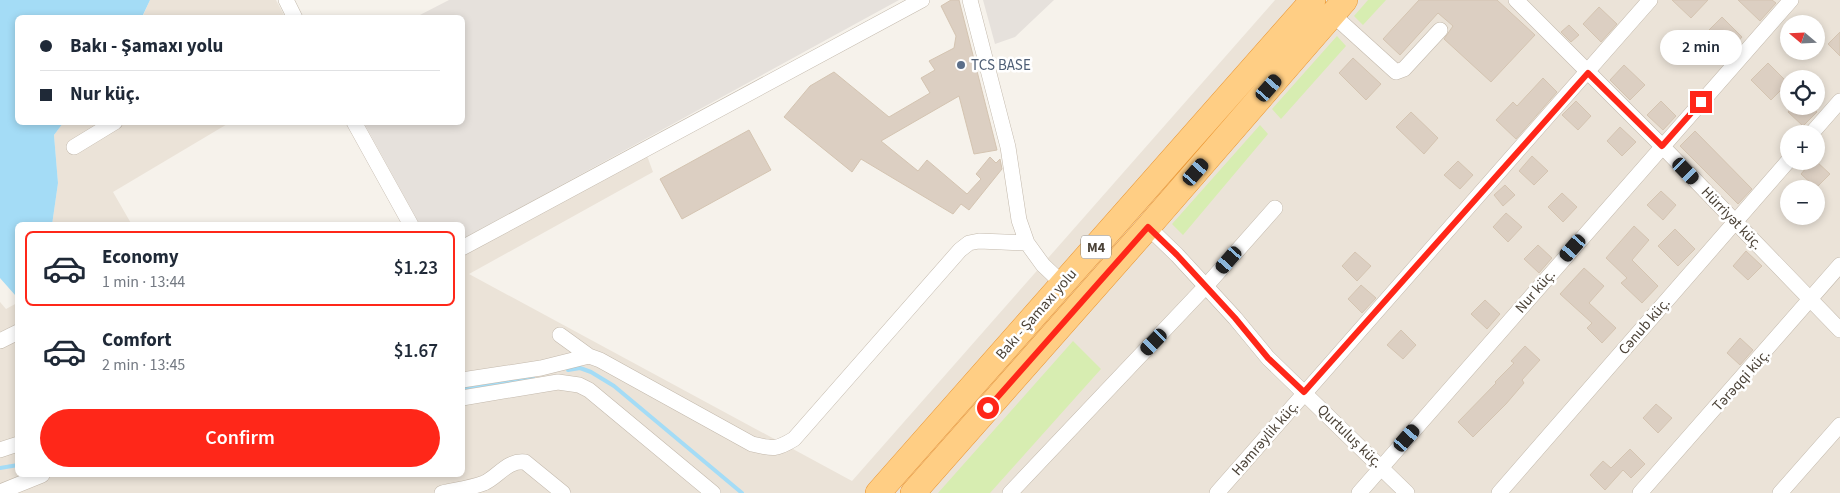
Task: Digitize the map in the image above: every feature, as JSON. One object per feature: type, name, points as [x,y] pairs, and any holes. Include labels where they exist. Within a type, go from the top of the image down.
[{"type":"highway","name":"Bakı - Şamaxı yolu","points":[[913,493],[1148,227],[1330,5]]},
{"type":"highway","name":"Bakı - Şamaxı yolu","points":[[878,493],[1063,284],[1330,5]]},
{"type":"street","points":[[286,0],[292,15]]},
{"type":"street","points":[[465,246],[922,0]]},
{"type":"street","points":[[970,0],[1008,147],[1018,220],[1027,243],[1043,265],[1063,284]]},
{"type":"street","name":"Hürriyət küç.","points":[[1516,0],[1662,146],[1840,330]]},
{"type":"street","name":"Həmrəylik küç.","points":[[1217,493],[1304,392],[1588,73],[1650,0]]},
{"type":"street","name":"Nur küç.","points":[[1359,493],[1791,0]]},
{"type":"street","points":[[1330,5],[1396,72],[1404,69],[1440,30]]},
{"type":"street","points":[[1819,125],[1840,101]]},
{"type":"street","points":[[74,147],[110,125]]},
{"type":"street","points":[[356,125],[409,222]]},
{"type":"street","name":"Cənub küç.","points":[[1500,493],[1780,170]]},
{"type":"street","points":[[1010,493],[1206,286],[1275,208]]},
{"type":"street","name":"Qurtuluş küç.","points":[[1148,227],[1206,286],[1268,358],[1407,493]]},
{"type":"street","points":[[560,335],[589,356],[600,360],[752,444],[780,448],[794,440],[960,250],[969,244],[979,241],[1027,243]]},
{"type":"street","name":"Tərəqqi küç.","points":[[1640,493],[1840,265]]},
{"type":"street","points":[[0,341],[15,334]]},
{"type":"street","points":[[465,380],[555,365],[574,358],[589,356]]},
{"type":"street","points":[[555,365],[558,382]]},
{"type":"street","points":[[465,398],[558,382],[579,385],[589,390],[712,493]]},
{"type":"street","points":[[1780,493],[1840,425]]},
{"type":"street","points":[[0,450],[15,445]]},
{"type":"street","points":[[442,493],[488,488],[509,465],[519,461],[525,462],[564,493]]},
{"type":"street","points":[[0,492],[37,477]]},
{"type":"shaded area","points":[[150,0],[276,0],[284,15],[143,15]]},
{"type":"shaded area","points":[[449,0],[899,0],[465,238],[465,222],[418,222],[365,125],[465,125],[465,15],[420,15]]},
{"type":"shaded area","points":[[983,0],[1054,0],[1015,37],[995,44]]},
{"type":"shaded area","points":[[1275,0],[1840,0],[1840,493],[0,493],[0,302],[6,309],[15,304],[15,477],[465,477],[465,255],[646,153],[653,172],[469,274],[852,481]]},
{"type":"shaded area","points":[[62,125],[226,125],[113,192],[130,222],[52,222],[58,183],[54,135]]},
{"type":"green space","points":[[1368,0],[1386,0],[1363,25],[1354,16]]},
{"type":"green space","points":[[1337,36],[1346,46],[1281,119],[1272,109]]},
{"type":"green space","points":[[1260,125],[1268,134],[1183,235],[1172,224]]},
{"type":"green space","points":[[1073,341],[1101,369],[990,493],[938,493]]},
{"type":"water","points":[[0,0],[150,0],[143,15],[15,15],[15,125],[62,125],[54,135],[58,183],[52,222],[15,222],[15,295],[0,278]]},
{"type":"building","points":[[951,0],[959,0],[997,150],[974,154],[959,96],[881,141],[918,171],[927,160],[967,194],[981,179],[976,174],[990,157],[996,163],[1000,159],[1002,169],[969,210],[961,204],[953,214],[861,159],[852,172],[784,117],[810,86],[834,72],[889,117],[930,93],[921,78],[935,70],[929,61],[954,48],[956,36],[941,6]]},
{"type":"building","points":[[1419,0],[1497,0],[1535,35],[1491,82],[1444,39],[1453,26],[1438,13],[1400,55],[1383,39]]},
{"type":"building","points":[[1672,0],[1708,0],[1691,18]]},
{"type":"building","points":[[1738,0],[1772,0],[1776,3],[1760,21]]},
{"type":"building","points":[[1599,7],[1617,24],[1601,42],[1583,24]]},
{"type":"building","points":[[1722,17],[1742,37],[1726,54],[1705,34]]},
{"type":"building","points":[[1569,25],[1579,35],[1571,42],[1561,32]]},
{"type":"building","points":[[1840,32],[1840,56],[1828,44]]},
{"type":"building","points":[[1353,58],[1381,84],[1366,100],[1339,73]]},
{"type":"building","points":[[1768,63],[1780,75],[1780,91],[1771,100],[1751,80]]},
{"type":"building","points":[[1624,65],[1645,85],[1630,100],[1610,80]]},
{"type":"building","points":[[1543,78],[1557,92],[1516,139],[1496,120],[1513,102],[1517,106]]},
{"type":"building","points":[[1576,101],[1591,116],[1578,130],[1562,115]]},
{"type":"building","points":[[1661,101],[1676,116],[1663,130],[1647,115]]},
{"type":"building","points":[[1411,112],[1438,138],[1424,154],[1396,127]]},
{"type":"building","points":[[1791,115],[1814,115],[1804,125]]},
{"type":"building","points":[[1620,127],[1636,142],[1622,156],[1607,141]]},
{"type":"building","points":[[749,130],[771,170],[682,219],[660,179]]},
{"type":"building","points":[[1695,131],[1752,189],[1738,204],[1680,146]]},
{"type":"building","points":[[1532,156],[1548,171],[1534,185],[1519,171]]},
{"type":"building","points":[[1458,161],[1473,175],[1460,189],[1444,175]]},
{"type":"building","points":[[1825,169],[1830,174],[1824,180],[1807,180],[1801,174],[1804,170]]},
{"type":"building","points":[[1505,185],[1515,195],[1503,206],[1494,195]]},
{"type":"building","points":[[1661,191],[1676,205],[1663,220],[1647,205]]},
{"type":"building","points":[[1562,193],[1577,207],[1563,222],[1548,207]]},
{"type":"building","points":[[1506,213],[1522,227],[1508,242],[1493,227]]},
{"type":"building","points":[[1634,226],[1649,240],[1632,260],[1658,286],[1642,303],[1621,283],[1627,278],[1606,258]]},
{"type":"building","points":[[1675,229],[1695,249],[1678,266],[1658,246]]},
{"type":"building","points":[[1538,245],[1552,258],[1539,273],[1524,259]]},
{"type":"building","points":[[1746,251],[1762,266],[1748,280],[1733,266]]},
{"type":"building","points":[[1355,252],[1371,266],[1357,281],[1342,266]]},
{"type":"building","points":[[1584,268],[1604,286],[1589,303],[1616,328],[1602,343],[1587,328],[1592,323],[1560,294]]},
{"type":"building","points":[[1361,285],[1376,298],[1362,313],[1348,299]]},
{"type":"building","points":[[1485,300],[1500,314],[1487,329],[1471,314]]},
{"type":"building","points":[[1401,330],[1416,345],[1403,359],[1387,345]]},
{"type":"building","points":[[1740,338],[1753,350],[1740,365],[1727,353]]},
{"type":"building","points":[[1525,346],[1540,360],[1522,380],[1524,383],[1506,404],[1473,437],[1458,422],[1514,363],[1511,361]]},
{"type":"building","points":[[1656,404],[1672,418],[1658,433],[1643,418]]},
{"type":"building","points":[[1630,449],[1645,464],[1631,478],[1623,470],[1605,490],[1590,475],[1603,461],[1611,468]]},
{"type":"waterway","points":[[568,370],[580,368],[591,372],[614,386],[742,493]]},
{"type":"waterway","points":[[465,388],[533,377]]},
{"type":"waterway","points":[[0,468],[15,466]]},
{"type":"place","name":"TCS BASE","points":[[961,65]]},
{"type":"route","points":[[988,408],[1148,227],[1177,255],[1235,318],[1268,358],[1304,392],[1588,73],[1662,146],[1701,102]]}]
